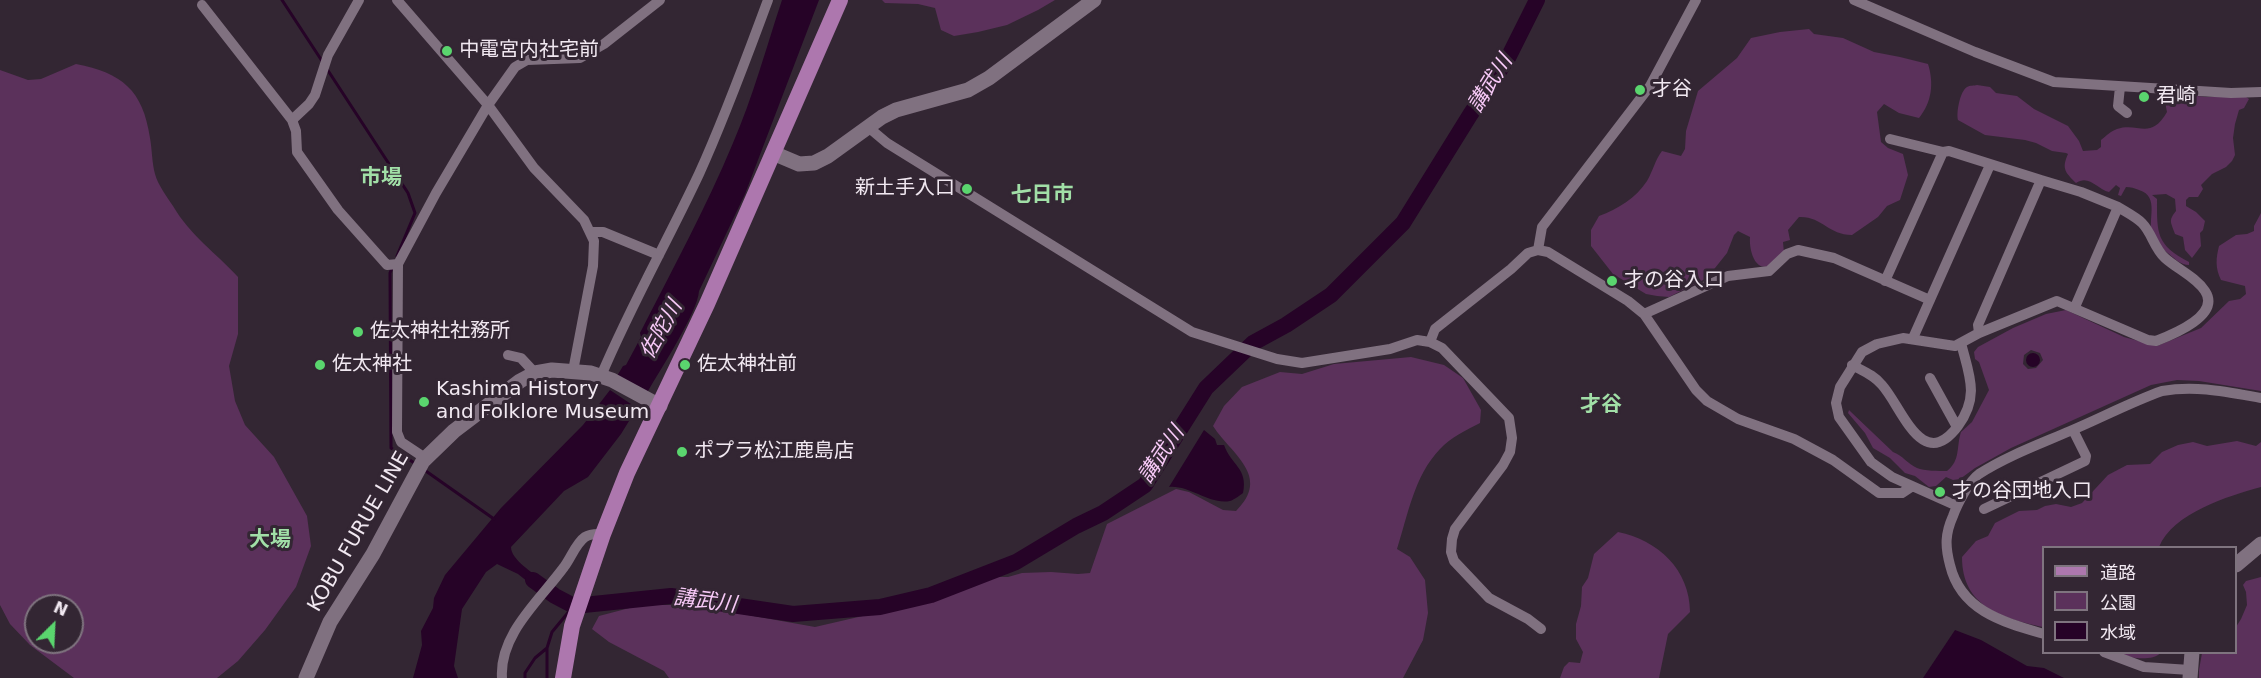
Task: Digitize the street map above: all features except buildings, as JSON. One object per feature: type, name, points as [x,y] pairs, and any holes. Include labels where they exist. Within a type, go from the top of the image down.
[{"type":"main road","points":[[564,678],[572,626],[603,534],[653,403],[773,153],[840,0]]},
{"type":"main road","points":[[773,153],[800,164],[814,163],[896,110],[968,90],[989,78],[1094,0]]},
{"type":"main road","name":"KOBU FURUE LINE","points":[[306,678],[330,622],[373,554],[422,463],[463,425],[520,381],[535,373],[552,370],[573,371],[607,378],[653,403]]},
{"type":"main road","points":[[2237,563],[2261,544]]},
{"type":"main road","points":[[2190,674],[2192,654]]},
{"type":"street","points":[[292,120],[315,95],[324,65],[337,36],[359,0]]},
{"type":"street","points":[[422,463],[401,442],[397,432],[395,264],[488,105],[502,83],[521,63],[527,60],[580,58],[604,45],[660,0]]},
{"type":"street","points":[[607,378],[618,335],[727,112],[768,0]]},
{"type":"street","points":[[1538,250],[1542,227],[1658,75],[1696,0]]},
{"type":"street","points":[[1854,0],[1975,51],[2054,81],[2231,93],[2261,92]]},
{"type":"street","points":[[202,2],[292,120],[296,131],[297,152],[317,182],[387,265],[395,264]]},
{"type":"street","points":[[403,2],[488,105],[534,168],[561,194],[584,220],[591,232],[595,249],[593,266],[573,371]]},
{"type":"street","points":[[2120,87],[2118,106],[2127,113]]},
{"type":"street","points":[[868,127],[887,142],[1179,326],[1234,346],[1290,362],[1302,363],[1390,349],[1417,340],[1430,342],[1442,348],[1509,418],[1512,438],[1510,452],[1503,465],[1455,529],[1451,552],[1454,561],[1489,598],[1528,619],[1541,629]]},
{"type":"street","points":[[1890,139],[1949,152],[2081,192],[2118,207],[2141,222],[2157,249],[2197,282],[2205,291],[2208,299],[2207,309],[2202,317],[2156,341],[2148,340],[2057,301],[1979,333],[1961,343],[1946,345],[1913,338],[1892,339],[1862,352],[1852,365],[1837,394],[1839,417],[1871,462],[1881,471],[1911,487],[1957,506]]},
{"type":"street","points":[[1885,280],[1942,152]]},
{"type":"street","points":[[1913,338],[1990,165]]},
{"type":"street","points":[[1979,333],[1978,325],[2041,180]]},
{"type":"street","points":[[2075,307],[2118,207]]},
{"type":"street","points":[[591,232],[603,232],[659,255]]},
{"type":"street","points":[[1430,342],[1435,329],[1528,253],[1538,250],[1548,252],[1628,301],[1644,314],[1696,390],[1707,401],[1738,419],[1794,439],[1833,460],[1879,494],[1902,493],[1911,487]]},
{"type":"street","points":[[1644,314],[1728,276],[1769,271],[1787,254],[1798,250],[1834,258],[1930,300]]},
{"type":"street","points":[[1852,365],[1872,375],[1884,386],[1918,438],[1936,441],[1946,437],[1957,427],[1967,412],[1972,395],[1961,343]]},
{"type":"street","points":[[508,355],[521,357],[535,373]]},
{"type":"street","points":[[1930,378],[1957,427]]},
{"type":"street","points":[[2042,634],[1986,614],[1968,600],[1952,573],[1946,532],[1957,506],[1977,476],[2010,457],[2136,400],[2173,389],[2209,388],[2261,398]]},
{"type":"street","points":[[1984,509],[2085,461],[2086,456],[2073,430]]},
{"type":"street","points":[[502,678],[501,666],[509,642],[586,536],[595,533],[603,534]]},
{"type":"street","points":[[2109,654],[2144,667],[2190,674]]},
{"type":"green space","points":[[882,0],[1055,0],[1007,25],[954,36],[941,30],[935,8],[918,4],[885,3]]},
{"type":"green space","points":[[1809,29],[1814,34],[1843,38],[1874,52],[1928,64],[1931,92],[1927,105],[1919,118],[1899,113],[1884,104],[1877,112],[1881,142],[1888,148],[1903,154],[1908,175],[1900,200],[1887,206],[1878,217],[1852,235],[1837,232],[1814,219],[1799,217],[1788,230],[1790,240],[1783,242],[1784,253],[1767,267],[1754,260],[1750,237],[1738,231],[1727,253],[1707,278],[1669,297],[1646,294],[1613,274],[1591,246],[1591,230],[1599,216],[1613,210],[1638,193],[1662,151],[1681,156],[1685,149],[1686,131],[1698,91],[1737,58],[1751,38]]},
{"type":"green space","points":[[76,64],[106,73],[128,86],[142,107],[147,121],[154,170],[160,187],[187,226],[238,277],[238,334],[229,366],[235,401],[245,425],[274,457],[307,516],[311,546],[296,587],[265,630],[238,661],[217,678],[74,678],[42,654],[84,654],[84,594],[24,594],[24,639],[10,624],[0,605],[0,70],[28,80],[41,79]]},
{"type":"green space","points":[[1977,85],[1990,87],[1996,93],[2017,96],[2034,109],[2068,126],[2083,151],[2097,150],[2101,147],[2101,140],[2117,129],[2132,127],[2144,129],[2155,126],[2167,112],[2166,101],[2172,93],[2249,99],[2244,108],[2239,110],[2235,124],[2233,138],[2235,155],[2232,161],[2212,174],[2201,185],[2203,189],[2198,197],[2189,197],[2186,200],[2186,206],[2205,221],[2200,233],[2201,246],[2192,258],[2185,250],[2183,237],[2175,234],[2171,224],[2176,211],[2175,199],[2166,194],[2152,195],[2157,199],[2158,229],[2164,244],[2189,262],[2189,265],[2176,260],[2154,238],[2151,230],[2151,204],[2146,193],[2126,187],[2121,196],[2118,195],[2120,188],[2116,185],[2109,192],[2089,181],[2076,183],[2065,167],[2068,154],[2052,151],[2025,140],[1985,135],[1958,120],[1962,93],[1967,87]]},
{"type":"green space","points":[[2261,213],[2261,391],[2199,381],[2177,380],[2151,385],[2011,448],[1960,479],[1953,480],[1946,477],[1936,486],[1929,487],[1915,476],[1905,473],[1890,458],[1873,448],[1865,433],[1848,413],[1849,410],[1893,452],[1917,468],[1947,471],[1956,458],[1961,432],[1972,422],[1989,390],[1979,362],[1975,359],[1974,352],[1978,347],[2013,328],[2046,314],[2066,310],[2124,337],[2157,346],[2201,328],[2229,301],[2240,299],[2246,294],[2245,286],[2221,280],[2217,267],[2217,255],[2219,246],[2236,235],[2254,231],[2254,226]],"holes":[[[2031,350],[2040,353],[2043,360],[2036,368],[2028,369],[2023,364],[2024,355]]]},
{"type":"green space","points":[[1411,357],[1444,365],[1463,378],[1481,410],[1480,423],[1458,434],[1444,445],[1424,471],[1413,496],[1397,549],[1410,557],[1425,580],[1428,613],[1423,640],[1403,678],[669,678],[664,671],[609,642],[592,629],[599,616],[641,605],[692,605],[815,627],[945,597],[989,577],[1008,577],[1022,573],[1090,573],[1107,524],[1176,489],[1189,492],[1223,510],[1236,511],[1246,498],[1250,487],[1249,476],[1238,456],[1213,426],[1224,406],[1242,387],[1280,372],[1302,374],[1334,364]]},
{"type":"green space","points":[[2237,441],[2256,446],[2261,442],[2261,487],[2233,495],[2189,515],[2166,535],[2160,546],[2042,546],[2042,627],[1999,614],[1977,599],[1969,588],[1962,557],[1976,541],[1988,536],[1995,523],[2019,511],[2037,510],[2056,504],[2071,507],[2082,503],[2108,475],[2127,465],[2150,464],[2162,452],[2178,445],[2193,442],[2207,446]]},
{"type":"green space","points":[[1618,532],[1646,542],[1669,559],[1678,570],[1684,583],[1689,597],[1690,612],[1668,634],[1659,678],[1560,678],[1564,667],[1569,662],[1580,663],[1583,652],[1576,639],[1576,624],[1581,606],[1582,587],[1588,578],[1594,554]]},
{"type":"green space","points":[[2261,577],[2261,678],[2199,678],[2202,654],[2237,654],[2237,625],[2247,605],[2243,585],[2246,581]]},
{"type":"green space","points":[[2121,654],[2159,654],[2151,658],[2134,658]]},
{"type":"water","name":"佐陀川","points":[[782,0],[819,0],[745,194],[678,341],[648,391],[645,391],[617,376],[626,365],[641,337],[640,333],[723,167],[747,108]]},
{"type":"water","points":[[2033,353],[2038,355],[2040,360],[2038,365],[2033,367],[2028,365],[2026,360],[2028,355]]},
{"type":"water","points":[[610,390],[637,408],[621,434],[588,477],[564,491],[511,547],[518,561],[543,582],[538,590],[518,574],[497,564],[486,572],[462,609],[454,666],[458,678],[413,678],[422,645],[421,631],[433,608],[434,598],[445,575],[501,508],[583,425]]},
{"type":"water","points":[[1204,430],[1215,439],[1217,445],[1224,445],[1241,472],[1243,493],[1232,500],[1215,500],[1177,487],[1169,487]]},
{"type":"water","points":[[1955,630],[1981,640],[2027,666],[2044,668],[2064,678],[1923,678]]},
{"type":"waterway","points":[[282,0],[322,61]]},
{"type":"waterway","name":"講武川","points":[[533,580],[574,606],[671,596],[793,614],[880,607],[931,595],[1016,562],[1076,526],[1103,513],[1145,485],[1206,388],[1253,343],[1286,325],[1331,295],[1403,223],[1509,56],[1537,0]]},
{"type":"waterway","points":[[327,69],[408,193],[415,213],[397,256]]},
{"type":"waterway","points":[[392,268],[390,273],[391,448],[416,464]]},
{"type":"waterway","points":[[423,469],[494,519]]},
{"type":"waterway","name":"講武川","points":[[525,678],[525,673],[535,658],[547,648],[552,632],[571,609]]},
{"type":"waterway","points":[[547,648],[547,678]]},
{"type":"place","name":"中電宮内社宅前","points":[[447,51]]},
{"type":"place","name":"才谷","points":[[1640,90]]},
{"type":"place","name":"君崎","points":[[2144,97]]},
{"type":"place","name":"新土手入口","points":[[967,189]]},
{"type":"place","name":"才の谷入口","points":[[1612,281]]},
{"type":"place","name":"佐太神社社務所","points":[[358,332]]},
{"type":"place","name":"佐太神社","points":[[320,365]]},
{"type":"place","name":"佐太神社前","points":[[685,365]]},
{"type":"place","name":"Kashima History and Folklore Museum","points":[[424,402]]},
{"type":"place","name":"ポプラ松江鹿島店","points":[[682,452]]},
{"type":"place","name":"才の谷団地入口","points":[[1940,492]]},
{"type":"district","name":"市場","points":[[381,179]]},
{"type":"district","name":"七日市","points":[[1042,196]]},
{"type":"district","name":"才谷","points":[[1601,406]]},
{"type":"district","name":"大場","points":[[270,541]]}]
